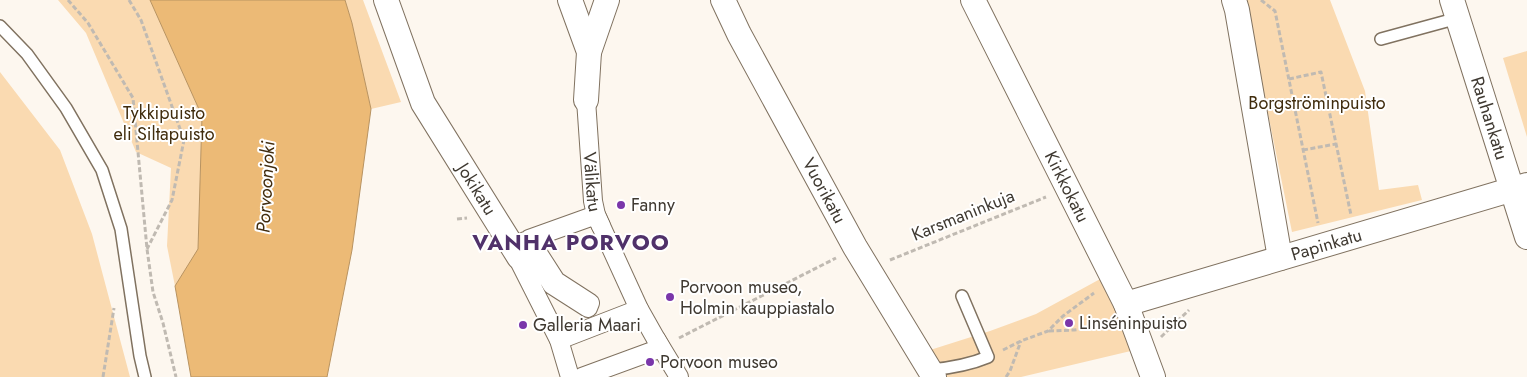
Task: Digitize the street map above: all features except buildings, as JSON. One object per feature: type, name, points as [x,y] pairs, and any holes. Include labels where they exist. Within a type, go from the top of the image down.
[{"type":"street","name":"Jokikatu","points":[[386,0],[423,103],[513,248]]},
{"type":"street","name":"Välikatu","points":[[570,0],[589,52],[586,100],[593,201],[596,215],[639,310],[661,348]]},
{"type":"street","points":[[589,52],[607,0]]},
{"type":"street","name":"Vuorikatu","points":[[723,0],[739,34],[855,247],[932,374]]},
{"type":"street","name":"Kirkkokatu","points":[[973,0],[1129,313],[1154,377]]},
{"type":"street","points":[[1234,0],[1280,258]]},
{"type":"street","name":"Rauhankatu","points":[[1455,9],[1519,187],[1527,237]]},
{"type":"street","name":"Papinkatu","points":[[1129,313],[1280,258],[1519,187]]},
{"type":"street","points":[[570,377],[559,340],[513,248],[525,241],[552,285],[588,308],[590,303],[556,281],[529,239],[596,215]]},
{"type":"street","points":[[559,340],[639,310]]},
{"type":"street","points":[[582,377],[661,348],[679,377]]},
{"type":"lane","points":[[1381,39],[1455,9]]},
{"type":"lane","points":[[0,26],[27,54],[66,108],[102,170],[121,229],[140,356],[145,377]]},
{"type":"lane","points":[[932,374],[972,364],[988,357],[962,296]]},
{"type":"path","points":[[68,0],[88,23],[133,98],[147,249],[153,292],[176,377]]},
{"type":"path","points":[[129,0],[141,20],[184,140],[172,200],[147,249]]},
{"type":"path","points":[[1261,0],[1275,11],[1318,224]]},
{"type":"path","points":[[1289,79],[1321,72],[1353,224]]},
{"type":"path","points":[[1303,150],[1336,144]]},
{"type":"path","name":"Karsmaninkuja","points":[[868,268],[1068,188]]},
{"type":"path","points":[[661,348],[855,247]]},
{"type":"path","points":[[1048,331],[1079,304],[1114,282]]},
{"type":"path","points":[[103,377],[116,298],[130,286]]},
{"type":"path","points":[[1145,353],[1192,307]]},
{"type":"path","points":[[988,357],[1021,341],[1048,331],[1089,329],[1129,313]]},
{"type":"path","points":[[1006,377],[1021,341]]},
{"type":"green space","name":"Tykkipuisto eli Siltapuisto","points":[[58,0],[150,0],[202,116],[198,250],[175,286],[167,246],[171,168],[136,152],[86,33]]},
{"type":"green space","points":[[345,0],[363,0],[401,102],[371,109]]},
{"type":"green space","name":"Borgströminpuisto","points":[[1245,0],[1330,0],[1365,91],[1379,190],[1418,185],[1422,200],[1292,232]]},
{"type":"green space","points":[[1527,51],[1527,137],[1503,58]]},
{"type":"green space","points":[[0,72],[60,150],[92,234],[130,377],[0,377]]},
{"type":"green space","name":"Linséninpuisto","points":[[1102,278],[1135,350],[1021,377],[943,377],[927,351],[1036,314]]},
{"type":"water","name":"Porvoonjoki","points":[[150,0],[345,0],[371,109],[352,250],[327,377],[191,377],[175,286],[198,249],[202,116]]},
{"type":"place","name":"Fanny","points":[[621,205]]},
{"type":"place","name":"Porvoon museo, Holmin kauppiastalo","points":[[670,297]]},
{"type":"place","name":"Linséninpuisto","points":[[1069,323]]},
{"type":"place","name":"Galleria Maari","points":[[523,325]]},
{"type":"place","name":"Porvoon museo","points":[[650,362]]},
{"type":"district","name":"VANHA PORVOO","points":[[571,242]]}]
